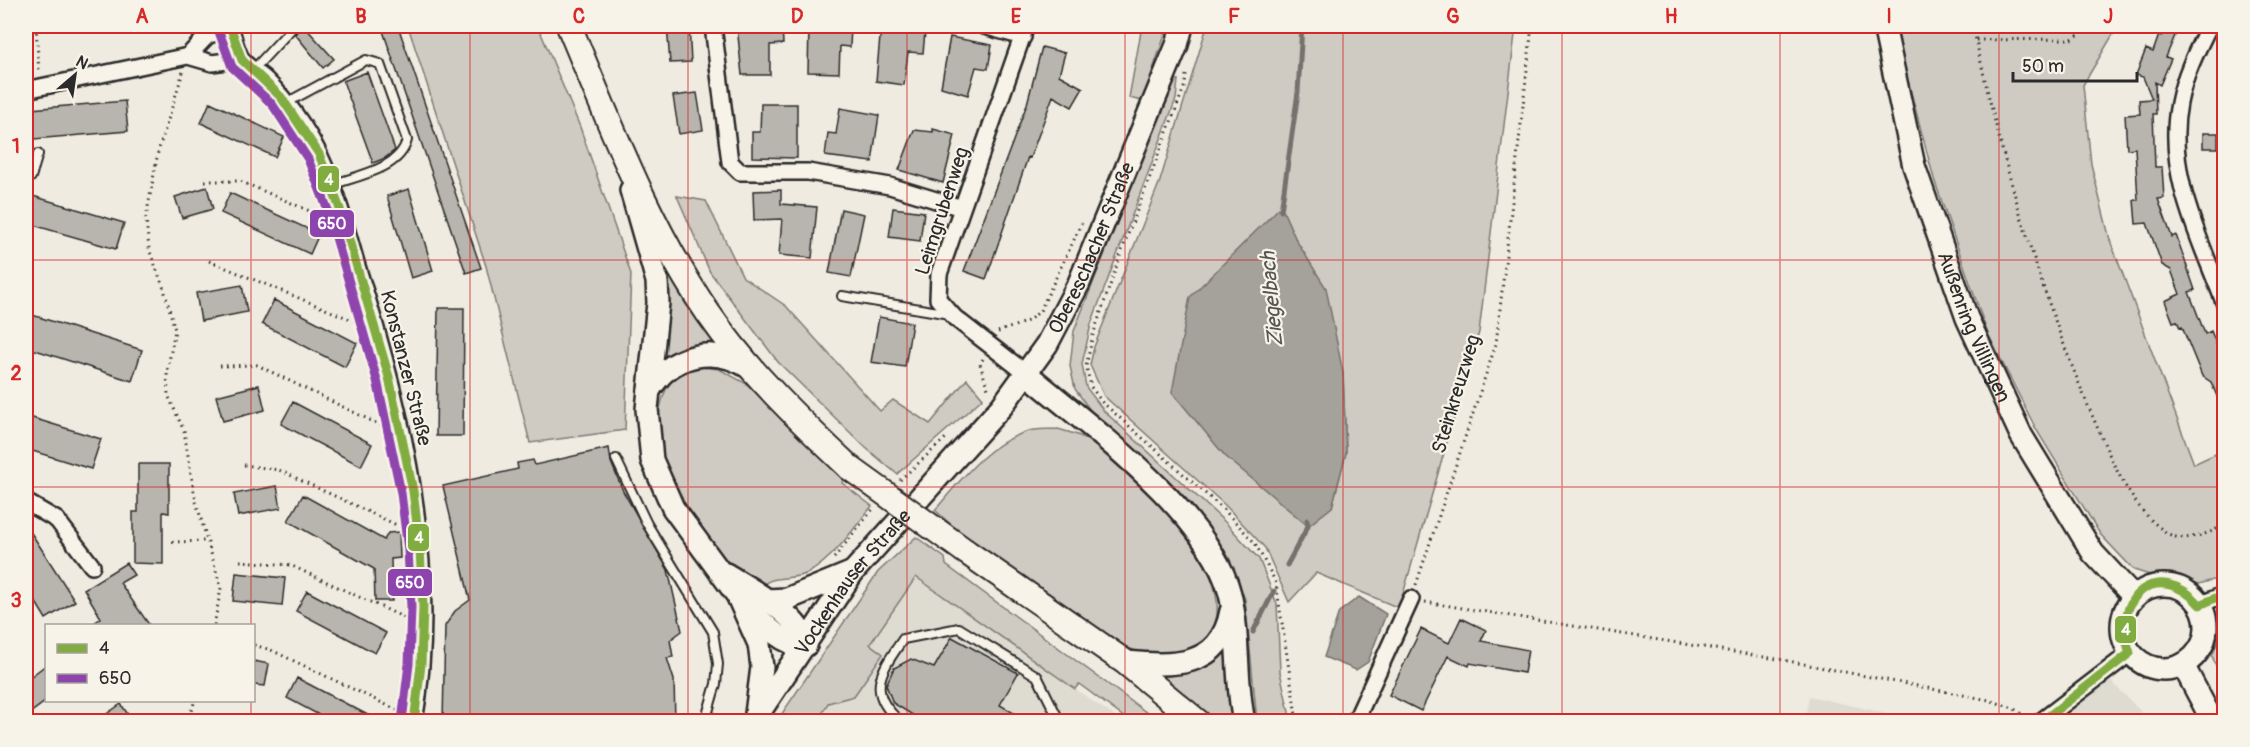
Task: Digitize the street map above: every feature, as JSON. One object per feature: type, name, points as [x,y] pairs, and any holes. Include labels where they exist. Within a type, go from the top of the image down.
[{"type":"main road","points":[[569,26],[670,252],[709,314],[752,369],[850,468],[1125,663],[1198,722]]},
{"type":"main road","name":"Außenring Villingen","points":[[1884,26],[1914,166],[1966,318],[2021,435],[2093,553],[2134,597]]},
{"type":"main road","name":"Obereschacher Straße","points":[[963,449],[1027,374],[1047,344],[1079,283],[1179,35]]},
{"type":"main road","points":[[606,113],[657,281],[658,303],[649,392],[649,443],[657,477],[673,508],[737,596],[759,644],[762,667],[754,720]]},
{"type":"main road","points":[[649,392],[663,372],[695,355],[719,355],[752,369]]},
{"type":"main road","points":[[1027,374],[1103,438],[1172,503],[1205,544],[1226,581],[1232,605],[1244,722]]},
{"type":"main road","name":"Vockenhauser Straße","points":[[754,720],[853,572],[963,449]]},
{"type":"main road","points":[[719,569],[767,600],[799,626],[806,645],[797,646],[787,642],[737,596]]},
{"type":"main road","points":[[767,600],[787,599],[853,572]]},
{"type":"main road","points":[[2169,585],[2187,591],[2200,605],[2206,621],[2205,639],[2196,655],[2183,665],[2164,670],[2154,668],[2145,665],[2130,653],[2123,639],[2121,624],[2125,609],[2134,597],[2150,586],[2169,585]]},
{"type":"main road","points":[[1125,663],[1168,666],[1199,657],[1222,635],[1232,605]]},
{"type":"main road","points":[[2183,665],[2213,722]]},
{"type":"street","points":[[33,88],[188,56],[212,63],[248,64],[230,26],[207,36],[188,56]]},
{"type":"street","points":[[713,26],[730,162],[740,172],[808,172],[890,186],[962,208]]},
{"type":"street","points":[[984,26],[1024,31]]},
{"type":"street","points":[[2209,26],[2193,59],[2179,102],[2176,126],[2178,162],[2185,199],[2224,302]]},
{"type":"street","name":"Leimgrubenweg","points":[[1024,31],[939,274],[938,299],[952,315],[1027,374]]},
{"type":"street","name":"Konstanzer Straße","points":[[248,64],[286,103],[318,153],[332,185],[378,331],[401,436],[418,535],[422,626],[414,720]]},
{"type":"street","points":[[26,502],[57,520],[92,567]]},
{"type":"street","points":[[2200,605],[2224,594]]},
{"type":"street","points":[[1354,722],[1411,599]]},
{"type":"street","points":[[2040,722],[2130,653]]},
{"type":"lane","points":[[248,64],[294,26]]},
{"type":"lane","points":[[286,103],[366,60],[380,64],[407,140],[405,148],[394,161],[332,185]]},
{"type":"lane","points":[[26,176],[31,177],[38,154]]},
{"type":"lane","points":[[842,296],[952,315]]},
{"type":"lane","points":[[616,459],[647,524],[713,632],[717,664],[716,684],[705,722]]},
{"type":"lane","points":[[901,722],[886,707],[879,690],[879,682],[886,664],[903,639],[959,628],[1037,676],[1060,722]]},
{"type":"path","points":[[33,88],[36,26]]},
{"type":"path","name":"Steinkreuzweg","points":[[1411,599],[1496,344],[1532,26]]},
{"type":"path","points":[[1974,26],[2022,224],[2072,368],[2109,454],[2137,502],[2162,530],[2182,539],[2218,529],[2224,522]]},
{"type":"path","points":[[1976,40],[2072,39],[2092,26]]},
{"type":"path","points":[[1179,35],[1187,59],[1185,85],[1125,242],[1093,335],[1086,366],[1091,387],[1102,402],[1225,511],[1255,543],[1276,583],[1297,722]]},
{"type":"path","points":[[188,56],[158,152],[147,218],[148,249],[164,289],[175,330],[167,372],[168,395],[184,431],[195,498],[221,588],[214,624]]},
{"type":"path","points":[[205,181],[240,181],[345,226]]},
{"type":"path","points":[[999,331],[1028,321],[1040,311],[1084,217]]},
{"type":"path","points":[[209,261],[378,331]]},
{"type":"path","points":[[220,366],[257,365],[401,436]]},
{"type":"path","points":[[244,465],[279,470],[418,535]]},
{"type":"path","points":[[172,542],[207,541]]},
{"type":"path","points":[[240,561],[290,564],[422,626]]},
{"type":"path","points":[[1411,599],[1783,660],[1978,698],[2013,708],[2033,722]]},
{"type":"path","points":[[255,645],[271,650],[414,720]]},
{"type":"path","points":[[188,722],[194,702]]},
{"type":"path","points":[[220,718],[229,722]]},
{"type":"shaded area","points":[[408,26],[538,26],[580,127],[631,274],[625,430],[530,443],[486,266]]},
{"type":"shaded area","points":[[1142,26],[1168,26],[1142,101],[1129,98]]},
{"type":"shaded area","points":[[1207,26],[1516,26],[1479,332],[1399,608],[1316,573],[1289,602],[1265,548],[1226,506],[1104,396],[1090,365],[1094,347],[1160,181]],"holes":[[[1281,207],[1296,240],[1343,373],[1346,453],[1332,507]]]},
{"type":"shaded area","points":[[1897,26],[2118,26],[2083,85],[2091,164],[2110,240],[2194,464],[2224,450],[2224,577],[2199,584],[2173,575],[2153,576],[2134,570],[2100,534],[2036,429],[1987,332],[1934,179],[1899,47]]},
{"type":"shaded area","points":[[1178,80],[1176,99],[1091,324],[1082,364],[1086,387],[1104,411],[1225,522],[1259,559],[1277,604],[1280,672],[1291,721],[1257,721],[1245,599],[1218,543],[1179,496],[1095,417],[1075,389],[1070,366],[1074,331],[1173,81]]},
{"type":"shaded area","points":[[677,196],[706,201],[743,277],[786,306],[880,411],[893,400],[930,424],[967,379],[983,398],[897,474],[866,448],[778,362],[710,272]]},
{"type":"shaded area","points":[[659,258],[685,303],[720,351],[662,366]]},
{"type":"shaded area","points":[[700,367],[719,369],[747,384],[844,478],[842,483],[872,506],[836,550],[810,572],[772,580],[762,586],[755,583],[725,562],[688,518],[662,459],[659,417],[663,397],[673,379],[682,372]]},
{"type":"shaded area","points":[[1058,429],[1084,438],[1132,476],[1185,533],[1205,564],[1216,595],[1215,624],[1198,648],[1192,652],[1169,658],[1138,652],[1121,644],[957,530],[935,510],[975,465],[999,445],[1030,431]]},
{"type":"shaded area","points":[[916,537],[945,558],[946,565],[1158,721],[1129,721],[1079,684],[1075,689],[916,577],[870,644],[883,654],[854,696],[828,703],[818,721],[777,721],[878,572]]},
{"type":"shaded area","points":[[916,577],[1121,721],[818,722],[828,703],[854,696],[880,652],[870,644]]},
{"type":"shaded area","points":[[2224,625],[2224,685],[2212,656]]},
{"type":"shaded area","points":[[1231,630],[1236,721],[1212,721],[1154,673],[1182,671],[1199,665]]},
{"type":"shaded area","points":[[2111,681],[2150,721],[2054,722],[2064,713]]},
{"type":"shaded area","points":[[1809,696],[1920,721],[1805,721]]},
{"type":"water","points":[[1281,206],[1296,240],[1326,288],[1343,373],[1346,453],[1332,507],[1308,526],[1225,456],[1172,392],[1190,297]]},
{"type":"water","points":[[1359,597],[1386,614],[1368,662],[1356,670],[1324,657],[1339,612]]},
{"type":"building","points":[[304,26],[334,59],[323,68],[295,34]]},
{"type":"building","points":[[398,26],[481,268],[466,273],[382,28]]},
{"type":"building","points":[[667,26],[689,26],[691,62],[670,63]]},
{"type":"building","points":[[737,26],[782,26],[783,44],[770,45],[770,75],[742,75]]},
{"type":"building","points":[[809,26],[851,26],[850,47],[840,46],[839,73],[808,72]]},
{"type":"building","points":[[881,26],[925,32],[923,53],[908,52],[904,85],[876,81]]},
{"type":"building","points":[[2167,26],[2179,26],[2166,57],[2171,59],[2160,85],[2155,82],[2156,114],[2153,114],[2155,167],[2162,167],[2164,198],[2158,199],[2172,237],[2176,235],[2195,290],[2189,292],[2205,334],[2211,331],[2224,363],[2224,413],[2211,382],[2202,376],[2182,327],[2180,328],[2177,321],[2173,322],[2165,301],[2180,294],[2171,270],[2162,265],[2147,223],[2136,224],[2134,200],[2138,200],[2135,148],[2127,149],[2125,115],[2140,114],[2139,100],[2152,99],[2143,77],[2136,75],[2146,49],[2153,52],[2159,35],[2162,36]]},
{"type":"building","points":[[950,37],[992,45],[988,69],[976,67],[968,95],[941,87]]},
{"type":"building","points":[[1042,47],[1065,53],[1059,75],[1083,88],[1072,107],[1053,96],[1030,158],[1028,157],[986,279],[964,271],[1027,104]]},
{"type":"building","points":[[367,72],[395,150],[385,158],[373,163],[343,81]]},
{"type":"building","points":[[697,93],[703,130],[679,134],[673,96]]},
{"type":"building","points":[[125,101],[128,131],[34,139],[31,109]]},
{"type":"building","points":[[210,102],[284,137],[275,157],[201,123]]},
{"type":"building","points":[[761,104],[797,104],[797,158],[752,157],[752,132],[760,132]]},
{"type":"building","points":[[840,108],[879,115],[872,162],[825,156],[828,133],[836,134]]},
{"type":"building","points":[[933,129],[955,135],[943,183],[899,170],[914,130],[933,132]]},
{"type":"building","points":[[2203,133],[2218,133],[2218,148],[2203,148]]},
{"type":"building","points":[[207,187],[213,209],[182,218],[175,197]]},
{"type":"building","points":[[409,189],[433,271],[411,278],[387,196]]},
{"type":"building","points":[[781,190],[781,204],[817,207],[812,258],[779,255],[782,219],[754,220],[753,191]]},
{"type":"building","points":[[230,193],[319,234],[310,254],[221,213]]},
{"type":"building","points":[[26,194],[124,223],[116,249],[26,223]]},
{"type":"building","points":[[893,208],[924,212],[920,241],[889,237]]},
{"type":"building","points":[[841,209],[864,214],[851,277],[829,273]]},
{"type":"building","points":[[242,285],[247,312],[201,321],[196,293]]},
{"type":"building","points":[[274,300],[357,343],[345,367],[262,324]]},
{"type":"building","points":[[438,308],[464,308],[463,436],[436,436]]},
{"type":"building","points":[[26,313],[142,350],[132,381],[26,347]]},
{"type":"building","points":[[879,317],[912,323],[905,367],[871,362]]},
{"type":"building","points":[[259,385],[265,410],[223,421],[216,396]]},
{"type":"building","points":[[293,402],[372,444],[361,466],[281,424]]},
{"type":"building","points":[[26,416],[101,439],[91,469],[26,449]]},
{"type":"building","points":[[609,448],[611,462],[623,491],[668,570],[682,631],[670,640],[673,657],[667,658],[674,680],[675,722],[443,722],[445,626],[455,611],[470,600],[443,486],[518,469],[517,463],[533,460],[535,465]]},
{"type":"building","points":[[138,464],[169,464],[169,513],[163,512],[163,564],[133,563],[133,512],[138,512]]},
{"type":"building","points":[[277,486],[281,508],[238,516],[234,494]]},
{"type":"building","points":[[303,495],[384,540],[388,533],[399,532],[400,558],[391,559],[392,601],[375,601],[374,569],[288,521]]},
{"type":"building","points":[[26,525],[75,601],[46,619],[26,586]]},
{"type":"building","points":[[126,563],[134,575],[120,583],[149,624],[93,624],[101,618],[84,589]]},
{"type":"building","points":[[236,573],[285,578],[282,606],[233,601]]},
{"type":"building","points":[[307,591],[386,633],[375,653],[296,611]]},
{"type":"building","points":[[1461,618],[1486,630],[1481,641],[1528,650],[1524,673],[1470,663],[1469,666],[1448,656],[1421,711],[1389,695],[1421,629],[1449,643]]},
{"type":"building","points":[[952,637],[1018,673],[1000,705],[1029,722],[924,722],[893,703],[886,685],[894,668],[911,659],[934,668]]},
{"type":"building","points":[[255,661],[269,664],[265,686],[255,685]]},
{"type":"building","points":[[45,666],[45,702],[26,716],[26,680]]},
{"type":"building","points":[[297,678],[381,722],[332,722],[287,698]]},
{"type":"building","points":[[121,704],[133,722],[95,722]]},
{"type":"waterway","name":"Ziegelbach","points":[[1281,211],[1298,92],[1302,26]]},
{"type":"waterway","name":"Ziegelbach","points":[[1287,565],[1308,526],[1307,520]]},
{"type":"waterway","name":"Ziegelbach","points":[[1253,632],[1274,591]]},
{"type":"transit line","name":"4","points":[[230,26],[242,60],[281,97],[319,154],[340,209],[389,377],[413,491],[420,549],[423,607],[421,665],[414,722]]},
{"type":"transit line","name":"650","points":[[218,29],[232,67],[272,104],[308,159],[329,213],[377,380],[401,493],[408,550],[411,607],[409,664],[402,721]]},
{"type":"transit line","name":"4","points":[[2041,722],[2130,653],[2126,633],[2127,615],[2133,600],[2142,590],[2155,585],[2169,585],[2184,591],[2200,605],[2224,594]]}]
